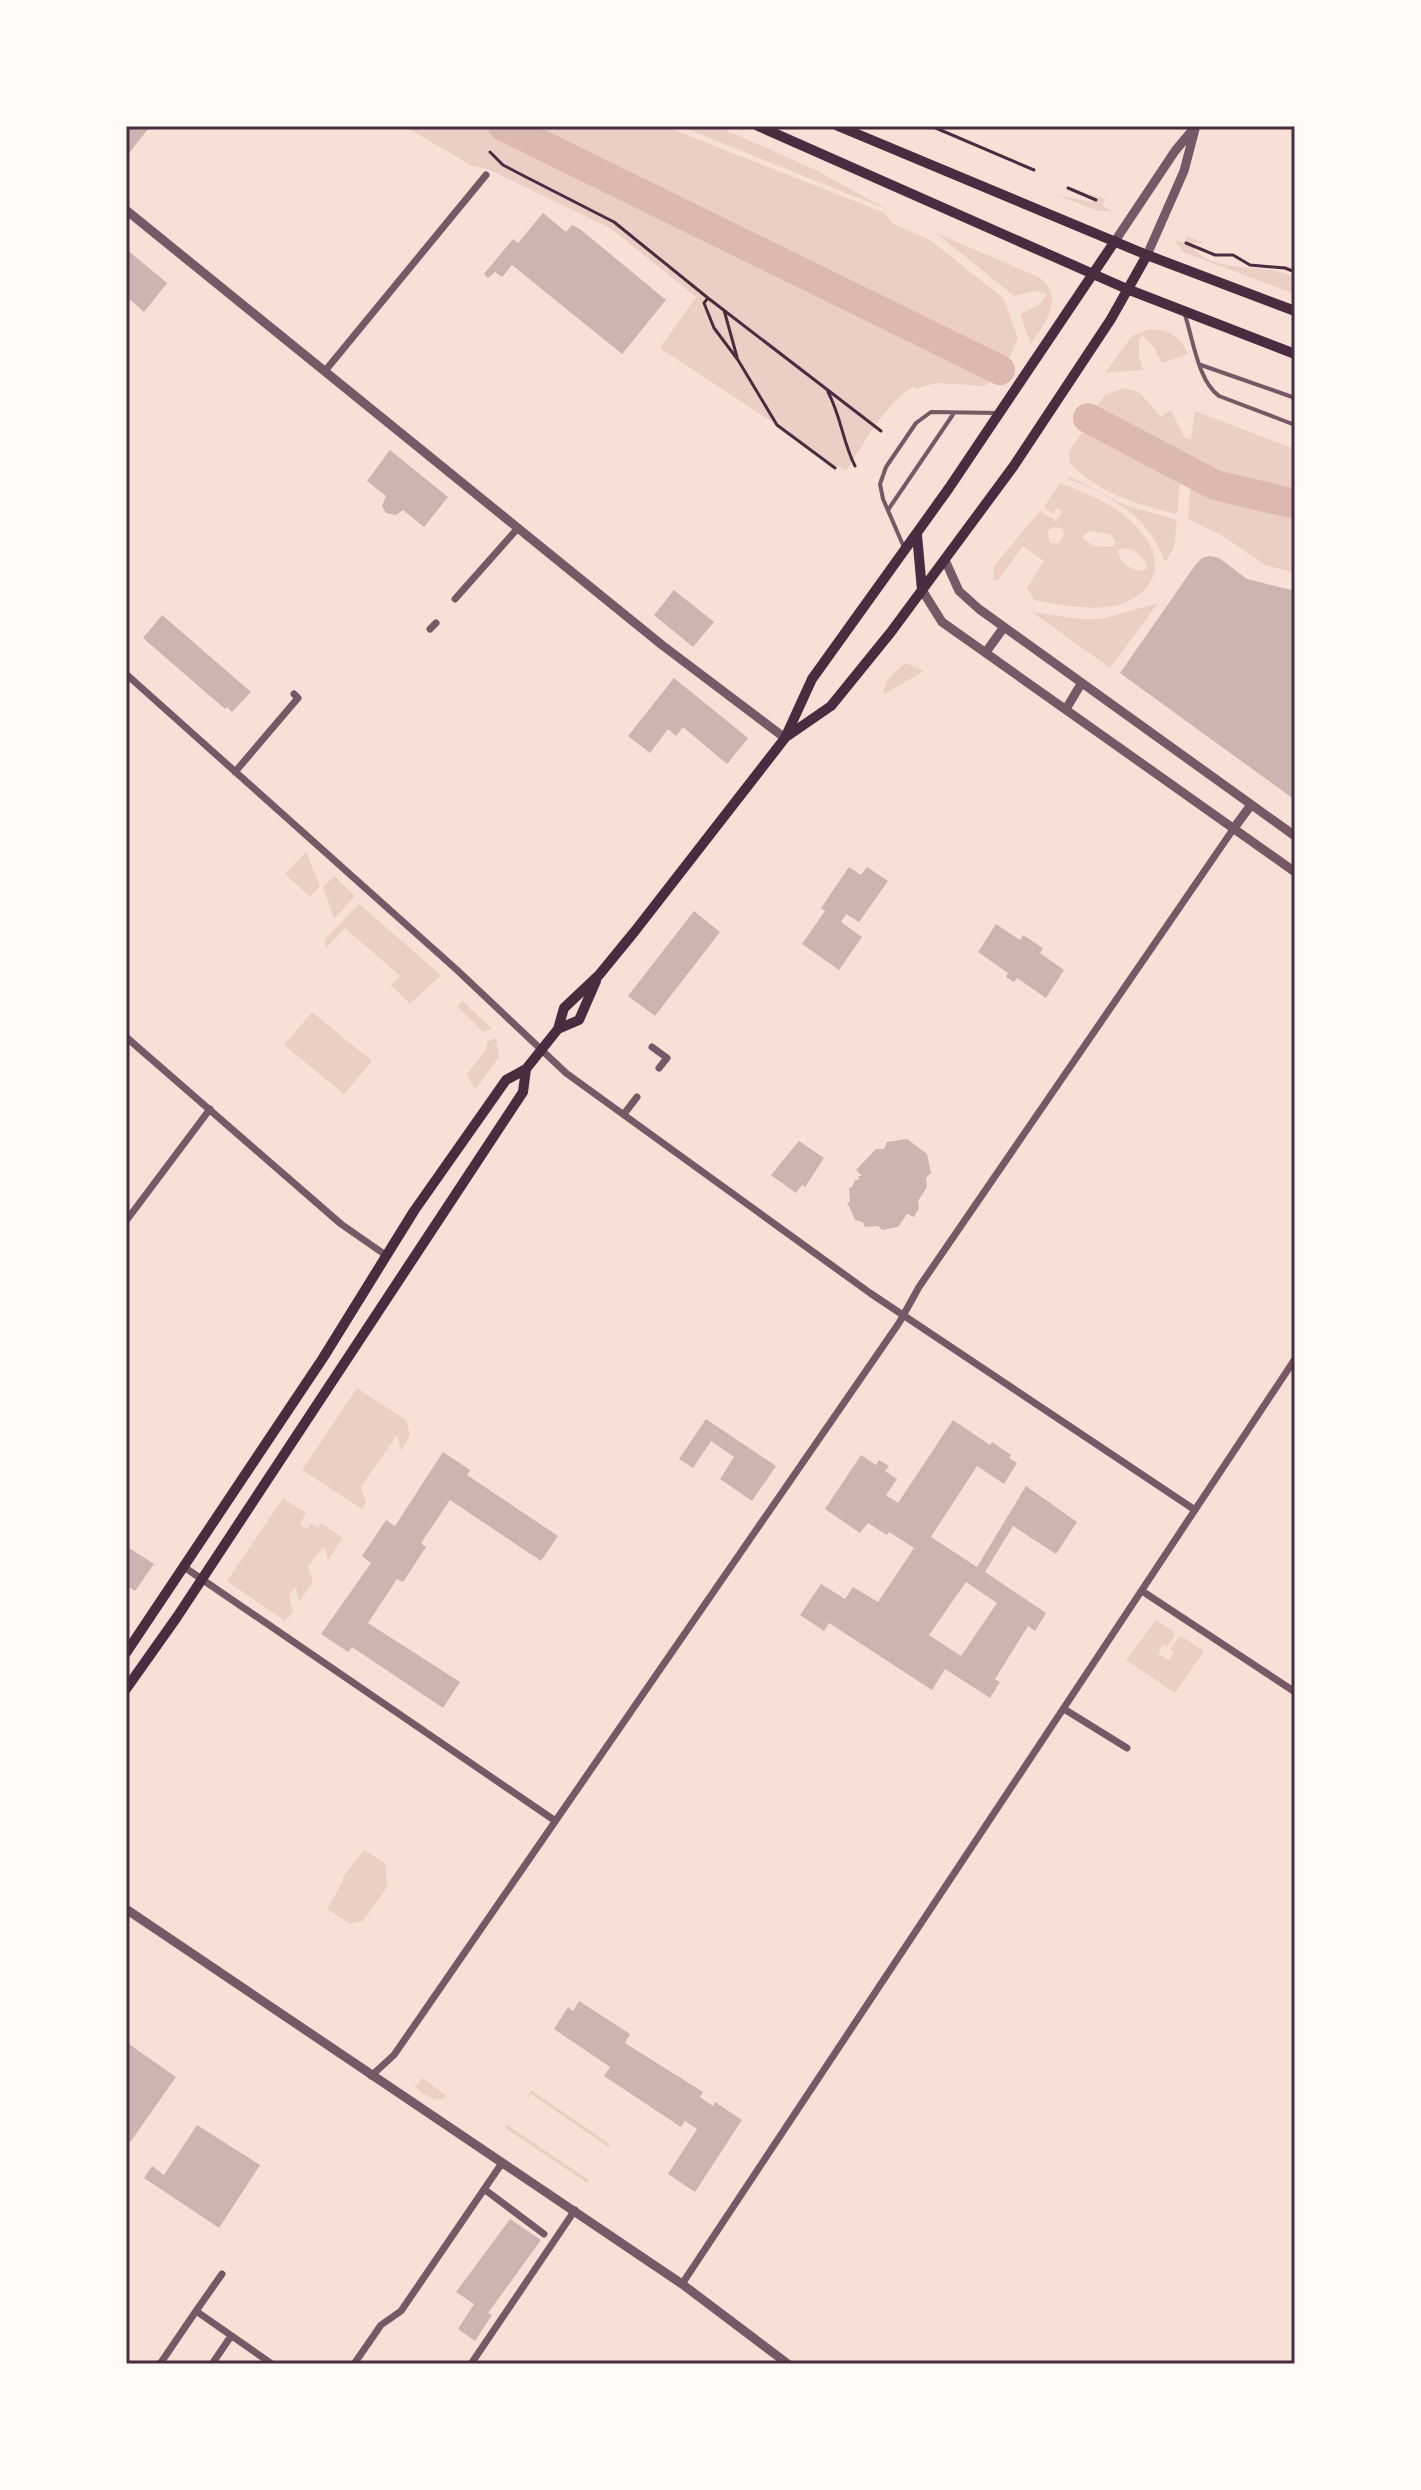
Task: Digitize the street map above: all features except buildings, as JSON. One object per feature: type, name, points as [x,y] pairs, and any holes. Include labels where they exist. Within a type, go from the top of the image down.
[{"type":"main road","points":[[758,126],[1127,289],[1295,354]]},
{"type":"main road","points":[[838,126],[1147,255],[1295,311]]},
{"type":"main road","points":[[126,1653],[323,1358],[414,1211],[506,1080],[526,1069],[541,1051],[558,1029],[564,1008],[599,975],[785,738],[812,679],[917,535],[1115,241]]},
{"type":"main road","points":[[785,738],[831,706],[945,560],[1111,319],[1147,255]]},
{"type":"main road","points":[[917,535],[922,590]]},
{"type":"main road","points":[[558,1029],[579,1020],[599,975]]},
{"type":"main road","points":[[126,1689],[523,1092],[526,1069]]},
{"type":"main road","points":[[323,1358],[339,1369]]},
{"type":"street","points":[[1115,241],[1175,151],[1196,127]]},
{"type":"street","points":[[1147,255],[1184,171],[1196,127]]},
{"type":"street","points":[[325,371],[486,175]]},
{"type":"street","points":[[126,210],[682,661],[785,738]]},
{"type":"street","points":[[455,599],[518,528]]},
{"type":"street","points":[[945,560],[959,591],[1004,627],[1295,836]]},
{"type":"street","points":[[922,590],[942,622],[1295,872]]},
{"type":"street","points":[[986,652],[1004,627]]},
{"type":"street","points":[[126,674],[463,975],[566,1073],[904,1316],[1195,1510]]},
{"type":"street","points":[[1066,709],[1081,684]]},
{"type":"street","points":[[235,772],[298,698],[294,694]]},
{"type":"street","points":[[371,2076],[394,2055],[904,1316],[919,1287],[1251,805]]},
{"type":"street","points":[[126,1037],[341,1224],[387,1256]]},
{"type":"street","points":[[652,1047],[667,1058],[659,1068]]},
{"type":"street","points":[[624,1114],[637,1097]]},
{"type":"street","points":[[126,1221],[210,1109]]},
{"type":"street","points":[[682,2284],[1295,1359]]},
{"type":"street","points":[[184,1567],[554,1820]]},
{"type":"street","points":[[1142,1591],[1295,1692]]},
{"type":"street","points":[[1064,1709],[1127,1748]]},
{"type":"street","points":[[126,1909],[575,2210],[682,2284],[784,2362]]},
{"type":"street","points":[[354,2364],[381,2325],[401,2311],[502,2163]]},
{"type":"street","points":[[484,2189],[544,2234]]},
{"type":"street","points":[[471,2364],[575,2210]]},
{"type":"street","points":[[160,2364],[222,2274]]},
{"type":"street","points":[[196,2311],[272,2364]]},
{"type":"street","points":[[212,2364],[231,2336]]},
{"type":"lane","points":[[1184,312],[1204,381],[1219,396],[1295,425]]},
{"type":"lane","points":[[1201,365],[1295,398]]},
{"type":"lane","points":[[905,550],[880,491],[881,475],[886,467],[923,416],[931,412],[1000,413]]},
{"type":"lane","points":[[888,510],[954,413]]},
{"type":"path","points":[[931,126],[1034,170]]},
{"type":"path","points":[[490,152],[514,171],[614,222],[881,431]]},
{"type":"path","points":[[1068,188],[1096,200]]},
{"type":"path","points":[[1186,243],[1215,255],[1233,255],[1250,265],[1285,268],[1295,272]]},
{"type":"path","points":[[708,298],[704,303],[708,316],[777,425],[835,468]]},
{"type":"path","points":[[724,310],[738,360]]},
{"type":"path","points":[[826,389],[836,408],[855,466]]},
{"type":"shaded area","points":[[404,126],[664,126],[885,213],[893,224],[930,240],[1003,298],[1018,338],[1011,355],[991,382],[984,386],[936,383],[916,389],[914,386],[884,413],[846,471],[839,466],[835,468],[777,425],[660,348],[696,297],[610,228],[488,169],[472,166]]},
{"type":"shaded area","points":[[680,126],[717,126],[818,171],[888,210]]},
{"type":"shaded area","points":[[1078,190],[1105,199],[1103,206],[1112,211],[1099,211],[1056,195],[1093,202],[1089,194]]},
{"type":"shaded area","points":[[936,233],[1039,277],[1047,285],[1052,302],[1050,310],[1031,344],[1020,314],[1039,305],[1047,294],[1036,291],[1014,296]]},
{"type":"shaded area","points":[[1187,236],[1204,243],[1192,243],[1205,258],[1295,277],[1295,294],[1183,252],[1175,240],[1184,243]]},
{"type":"shaded area","points":[[1149,329],[1173,335],[1188,354],[1162,363],[1154,347],[1143,336],[1139,339],[1139,356],[1143,370],[1105,373],[1132,336]]},
{"type":"shaded area","points":[[1125,388],[1140,393],[1161,417],[1171,410],[1184,437],[1191,440],[1195,411],[1295,449],[1295,499],[1227,482],[1192,468],[1090,415],[1106,394]]},
{"type":"shaded area","points":[[1086,426],[1181,474],[1177,514],[1148,507],[1106,490],[1070,463],[1069,452]]},
{"type":"shaded area","points":[[1071,477],[1125,505],[1177,520],[1174,547],[1167,560],[1164,560],[1148,531],[1125,508],[1066,478]]},
{"type":"shaded area","points":[[1191,478],[1264,508],[1295,514],[1295,573],[1265,565],[1223,536],[1188,519]]},
{"type":"shaded area","points":[[1060,483],[1123,514],[1144,536],[1153,552],[1155,570],[1144,590],[1131,600],[1100,608],[1034,600],[1027,588],[1044,561],[1023,546],[998,580],[993,580],[994,566],[1040,511],[1056,521],[1062,512],[1057,508],[1053,514],[1044,507]],"holes":[[[1053,527],[1061,528],[1064,535],[1058,544],[1050,543],[1047,532]],[[1089,531],[1110,534],[1116,542],[1111,547],[1094,546],[1082,538]],[[1123,548],[1135,552],[1142,557],[1147,569],[1140,571],[1129,567],[1118,551]]]},
{"type":"shaded area","points":[[1158,603],[1110,668],[1032,612],[1101,619]]},
{"type":"shaded area","points":[[906,663],[924,671],[883,695],[890,677]]},
{"type":"shaded area","points":[[306,852],[320,886],[310,897],[285,874]]},
{"type":"shaded area","points":[[334,876],[355,896],[334,919],[323,887]]},
{"type":"shaded area","points":[[359,904],[441,975],[410,1004],[391,985],[400,976],[345,928],[325,949],[326,938]]},
{"type":"shaded area","points":[[463,1000],[492,1029],[483,1032],[457,1006]]},
{"type":"shaded area","points":[[312,1012],[372,1061],[344,1094],[284,1045]]},
{"type":"shaded area","points":[[496,1038],[499,1057],[475,1090],[467,1074],[486,1049],[487,1042]]},
{"type":"shaded area","points":[[357,1388],[406,1420],[410,1435],[401,1451],[397,1435],[361,1487],[366,1503],[362,1509],[302,1470]]},
{"type":"shaded area","points":[[283,1498],[306,1513],[300,1524],[307,1529],[312,1523],[318,1528],[321,1523],[343,1538],[328,1560],[324,1547],[308,1566],[313,1582],[299,1602],[296,1587],[289,1594],[293,1612],[285,1621],[227,1581]]},
{"type":"shaded area","points":[[1156,1620],[1175,1635],[1158,1654],[1169,1660],[1174,1652],[1170,1649],[1179,1637],[1204,1651],[1175,1693],[1126,1660]]},
{"type":"shaded area","points":[[364,1850],[385,1863],[387,1887],[363,1921],[350,1924],[327,1909],[343,1877]]},
{"type":"shaded area","points":[[422,2078],[447,2096],[434,2099],[423,2093],[415,2087]]},
{"type":"shaded area","points":[[531,2090],[610,2144],[608,2147],[531,2094],[525,2102]]},
{"type":"shaded area","points":[[507,2125],[589,2180],[587,2183],[505,2128]]},
{"type":"waterway","points":[[503,126],[1000,370]]},
{"type":"waterway","points":[[1088,418],[1215,485],[1295,504]]}]
